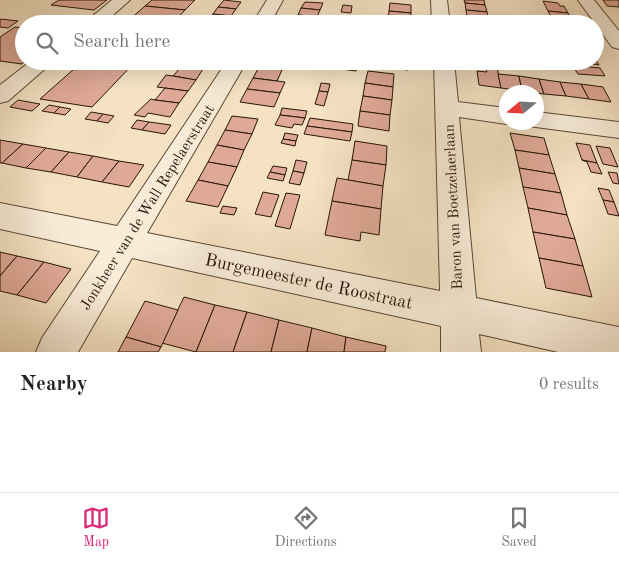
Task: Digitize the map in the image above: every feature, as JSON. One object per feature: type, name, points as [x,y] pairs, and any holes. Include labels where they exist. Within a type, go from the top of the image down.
[{"type":"street","points":[[103,15],[122,0]]},
{"type":"street","points":[[266,15],[275,0]]},
{"type":"street","points":[[439,0],[440,15]]},
{"type":"street","points":[[586,0],[598,15]]},
{"type":"street","points":[[604,23],[619,43]]},
{"type":"street","points":[[0,96],[33,70]]},
{"type":"street","name":"Jonkheer van de Wall Repelaerstraat","points":[[56,352],[232,70]]},
{"type":"street","name":"Baron van Boetzelaerlaan","points":[[445,70],[460,352]]},
{"type":"street","points":[[448,108],[499,115]]},
{"type":"street","points":[[544,121],[619,130]]},
{"type":"street","name":"Burgemeester de Roostraat","points":[[0,216],[619,346]]},
{"type":"building","points":[[59,0],[107,0],[94,10],[51,5]]},
{"type":"building","points":[[152,0],[195,0],[185,10],[145,6]]},
{"type":"building","points":[[224,0],[241,2],[236,9],[218,7]]},
{"type":"building","points":[[464,0],[484,0],[485,5],[465,3]]},
{"type":"building","points":[[603,0],[619,0],[619,7],[607,6]]},
{"type":"building","points":[[543,1],[558,3],[560,6],[564,6],[568,13],[548,11]]},
{"type":"building","points":[[305,2],[323,3],[320,10],[301,8]]},
{"type":"building","points":[[390,3],[411,5],[411,13],[389,11]]},
{"type":"building","points":[[465,3],[485,5],[487,12],[466,10]]},
{"type":"building","points":[[343,5],[352,6],[351,13],[341,12]]},
{"type":"building","points":[[145,6],[185,10],[180,15],[135,15]]},
{"type":"building","points":[[218,7],[236,9],[232,15],[213,14]]},
{"type":"building","points":[[301,8],[320,10],[318,15],[298,15]]},
{"type":"building","points":[[466,10],[487,12],[488,15],[467,15]]},
{"type":"building","points":[[389,11],[411,13],[411,15],[388,15]]},
{"type":"building","points":[[548,11],[568,13],[569,15],[550,15]]},
{"type":"building","points":[[1,19],[15,21],[15,23],[8,28],[0,27]]},
{"type":"building","points":[[15,27],[15,63],[0,61],[0,37]]},
{"type":"building","points":[[73,70],[127,70],[92,107],[40,99]]},
{"type":"building","points":[[178,70],[202,70],[196,80],[173,76]]},
{"type":"building","points":[[257,70],[282,70],[277,81],[253,78]]},
{"type":"building","points":[[498,70],[500,85],[499,88],[479,85],[477,71]]},
{"type":"building","points":[[575,70],[601,70],[605,76],[578,74]]},
{"type":"building","points":[[368,71],[394,74],[393,87],[365,83]]},
{"type":"building","points":[[498,74],[519,76],[521,85],[500,85]]},
{"type":"building","points":[[166,75],[196,80],[188,91],[157,87]]},
{"type":"building","points":[[519,76],[539,79],[541,85],[521,85]]},
{"type":"building","points":[[253,78],[285,82],[280,93],[247,89]]},
{"type":"building","points":[[539,79],[560,82],[566,96],[544,94],[544,85],[541,85]]},
{"type":"building","points":[[560,82],[581,84],[589,99],[566,96]]},
{"type":"building","points":[[321,83],[330,84],[328,92],[319,91]]},
{"type":"building","points":[[365,83],[393,87],[392,100],[363,96]]},
{"type":"building","points":[[581,84],[603,87],[611,102],[589,99]]},
{"type":"building","points":[[165,88],[188,91],[179,103],[155,100]]},
{"type":"building","points":[[247,89],[280,93],[274,107],[240,102]]},
{"type":"building","points":[[319,91],[328,92],[324,106],[315,104]]},
{"type":"building","points":[[363,96],[392,100],[390,115],[360,111]]},
{"type":"building","points":[[151,99],[179,103],[170,117],[148,113],[145,117],[134,115]]},
{"type":"building","points":[[18,100],[40,104],[32,111],[10,107]]},
{"type":"building","points":[[49,105],[60,107],[54,113],[42,111]]},
{"type":"building","points":[[60,107],[71,109],[65,115],[54,113]]},
{"type":"building","points":[[282,108],[307,111],[305,118],[280,115]]},
{"type":"building","points":[[360,111],[390,115],[389,131],[358,126]]},
{"type":"building","points":[[91,112],[103,114],[97,121],[85,119]]},
{"type":"building","points":[[103,114],[114,116],[108,123],[97,121]]},
{"type":"building","points":[[280,115],[305,118],[302,125],[294,124],[292,128],[275,125]]},
{"type":"building","points":[[232,116],[258,119],[252,134],[225,130]]},
{"type":"building","points":[[310,118],[353,124],[352,132],[307,126]]},
{"type":"building","points":[[137,120],[149,122],[142,130],[131,128]]},
{"type":"building","points":[[149,122],[171,125],[165,134],[142,130]]},
{"type":"building","points":[[307,126],[352,132],[350,141],[304,134]]},
{"type":"building","points":[[225,130],[252,134],[244,150],[217,145]]},
{"type":"building","points":[[285,133],[298,135],[296,141],[283,139]]},
{"type":"building","points":[[510,133],[544,138],[549,155],[515,150]]},
{"type":"building","points":[[283,139],[296,141],[295,146],[281,143]]},
{"type":"building","points":[[0,140],[23,144],[0,163]]},
{"type":"building","points":[[355,141],[387,146],[386,165],[352,160]]},
{"type":"building","points":[[576,143],[590,145],[597,163],[582,160]]},
{"type":"building","points":[[23,144],[46,148],[26,168],[2,163]]},
{"type":"building","points":[[217,145],[244,150],[237,167],[208,162]]},
{"type":"building","points":[[596,146],[610,148],[618,167],[603,164]]},
{"type":"building","points":[[46,148],[69,152],[51,172],[26,168]]},
{"type":"building","points":[[515,150],[549,155],[555,174],[519,168]]},
{"type":"building","points":[[69,152],[93,156],[77,177],[51,172]]},
{"type":"building","points":[[93,156],[119,161],[102,182],[77,177]]},
{"type":"building","points":[[296,160],[307,162],[304,173],[293,171]]},
{"type":"building","points":[[352,160],[386,165],[383,186],[348,180]]},
{"type":"building","points":[[582,160],[597,163],[602,174],[591,172],[587,162]]},
{"type":"building","points":[[119,161],[144,165],[129,187],[102,182]]},
{"type":"building","points":[[208,162],[237,167],[228,186],[198,180]]},
{"type":"building","points":[[273,166],[287,168],[285,175],[270,172]]},
{"type":"building","points":[[519,168],[555,174],[561,193],[523,187]]},
{"type":"building","points":[[293,171],[304,173],[300,185],[289,183]]},
{"type":"building","points":[[270,172],[285,175],[283,181],[267,178]]},
{"type":"building","points":[[608,172],[617,173],[619,184],[613,183]]},
{"type":"building","points":[[337,178],[383,186],[381,209],[332,201]]},
{"type":"building","points":[[198,180],[228,186],[218,207],[186,201]]},
{"type":"building","points":[[523,187],[561,193],[567,215],[528,208]]},
{"type":"building","points":[[598,188],[609,190],[614,202],[603,200]]},
{"type":"building","points":[[263,192],[279,195],[271,217],[255,214]]},
{"type":"building","points":[[286,193],[300,195],[290,229],[275,226]]},
{"type":"building","points":[[603,200],[614,202],[619,216],[608,214]]},
{"type":"building","points":[[332,201],[381,209],[379,235],[361,232],[360,241],[325,235]]},
{"type":"building","points":[[223,206],[237,208],[234,215],[220,213]]},
{"type":"building","points":[[528,208],[567,215],[575,239],[533,232]]},
{"type":"building","points":[[533,232],[575,239],[583,266],[539,258]]},
{"type":"building","points":[[0,252],[17,256],[0,276]]},
{"type":"building","points":[[17,256],[44,262],[17,295],[0,291],[0,276]]},
{"type":"building","points":[[539,258],[583,266],[592,297],[546,288]]},
{"type":"building","points":[[44,262],[71,269],[46,303],[17,295]]},
{"type":"building","points":[[184,297],[215,305],[196,352],[162,343]]},
{"type":"building","points":[[145,301],[178,310],[161,347],[126,337]]},
{"type":"building","points":[[215,305],[247,312],[233,352],[196,352]]},
{"type":"building","points":[[247,312],[279,320],[271,352],[233,352]]},
{"type":"building","points":[[279,320],[312,328],[307,352],[271,352]]},
{"type":"building","points":[[312,328],[346,337],[344,352],[307,352]]},
{"type":"building","points":[[126,337],[161,347],[158,352],[118,352]]},
{"type":"building","points":[[346,337],[386,346],[385,352],[344,352]]}]
